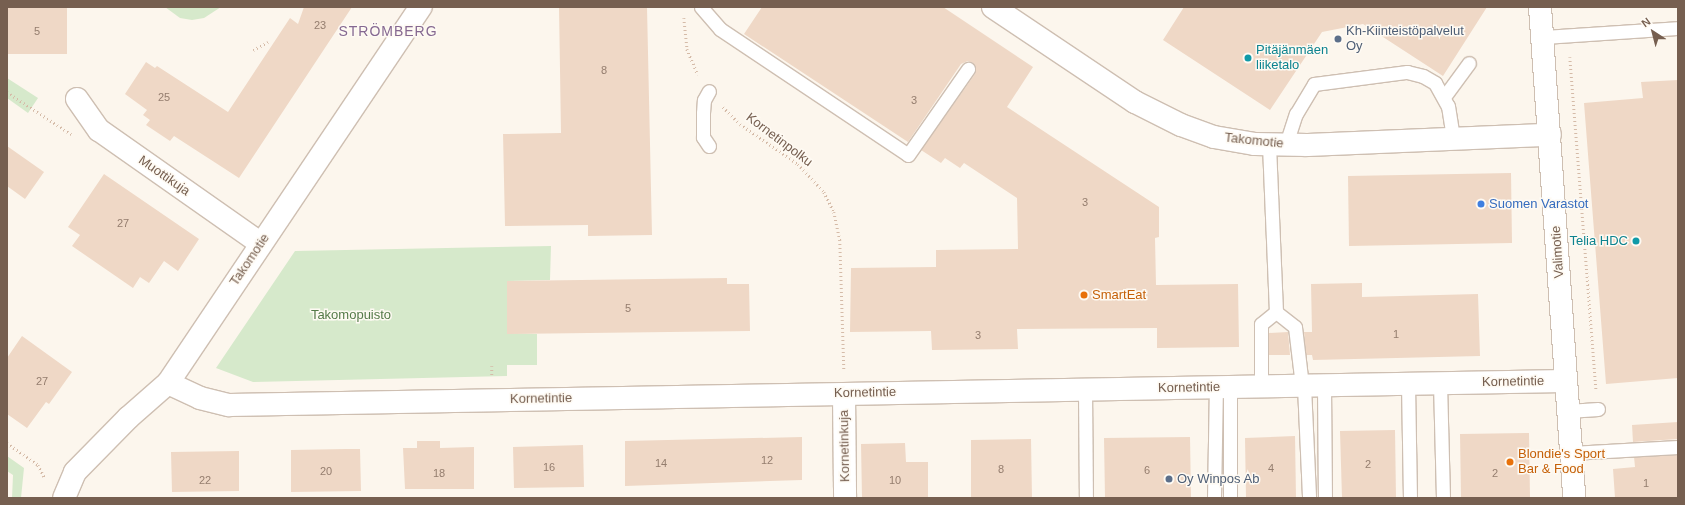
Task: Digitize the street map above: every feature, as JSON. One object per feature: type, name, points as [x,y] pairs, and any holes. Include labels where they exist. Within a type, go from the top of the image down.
[{"type":"street","name":"Takomotie","points":[[64,498],[75,472],[128,418],[168,383],[421,7]]},
{"type":"street","name":"Takomotie","points":[[993,7],[1135,102],[1181,125],[1214,136],[1277,144],[1453,139],[1550,134]]},
{"type":"street","name":"Valimotie","points":[[1540,7],[1550,134],[1565,381],[1574,498]]},
{"type":"street","name":"Muottikuja","points":[[77,99],[99,130],[261,244]]},
{"type":"street","name":"Kornetintie","points":[[168,383],[200,398],[229,405],[1565,381]]},
{"type":"street","name":"Kornetinkuja","points":[[844,394],[845,498]]},
{"type":"lane","points":[[701,7],[720,29],[908,155],[968,69]]},
{"type":"lane","points":[[1543,37],[1678,28]]},
{"type":"lane","points":[[1444,97],[1469,63]]},
{"type":"lane","points":[[1276,312],[1277,144],[1314,84],[1407,72],[1423,76],[1435,84],[1444,97],[1448,106],[1453,139]]},
{"type":"lane","points":[[708,146],[703,137],[703,113],[704,100],[709,91]]},
{"type":"lane","points":[[1276,312],[1295,327],[1310,386],[1325,498]]},
{"type":"lane","points":[[1261,387],[1261,324],[1276,312]]},
{"type":"lane","points":[[1440,383],[1443,498]]},
{"type":"lane","points":[[1408,384],[1410,498]]},
{"type":"lane","points":[[1309,498],[1310,386]]},
{"type":"lane","points":[[1214,498],[1223,387]]},
{"type":"lane","points":[[1223,387],[1230,498]]},
{"type":"lane","points":[[1085,390],[1086,498]]},
{"type":"lane","points":[[1568,411],[1598,409]]},
{"type":"lane","points":[[1570,453],[1678,447]]},
{"type":"path","name":"Kornetinpolku","points":[[684,14],[687,49],[698,77],[740,124],[798,164],[824,192],[834,212],[840,240],[844,394]]},
{"type":"path","points":[[1568,36],[1598,409]]},
{"type":"path","points":[[253,50],[268,42]]},
{"type":"path","points":[[7,443],[38,465]]},
{"type":"green space","points":[[165,7],[221,7],[204,18],[192,20],[180,18]]},
{"type":"green space","points":[[7,78],[38,98],[28,113],[7,98]]},
{"type":"green space","name":"Takomopuisto","points":[[551,246],[550,280],[507,281],[507,333],[537,334],[537,365],[507,365],[507,376],[253,382],[216,368],[295,251]]},
{"type":"green space","points":[[7,456],[24,468],[21,498],[12,498],[13,475],[7,471]]},
{"type":"building","points":[[7,7],[67,7],[67,54],[7,54]]},
{"type":"building","points":[[304,7],[352,7],[239,178],[174,136],[170,141],[146,125],[150,120],[143,115],[147,110],[125,94],[146,62],[155,68],[157,66],[228,112],[290,18],[298,24]]},
{"type":"building","points":[[559,7],[647,7],[652,235],[588,236],[588,225],[505,226],[503,134],[561,133]]},
{"type":"building","points":[[762,7],[943,7],[1033,67],[1007,107],[1159,207],[1159,237],[1155,238],[1156,285],[1238,284],[1239,347],[1157,348],[1157,328],[1017,329],[1018,349],[932,350],[931,331],[850,332],[851,268],[936,267],[936,250],[1018,249],[1017,198],[964,163],[960,168],[945,158],[941,163],[921,150],[975,74],[976,69],[973,63],[968,61],[961,64],[908,142],[744,34]]},
{"type":"building","name":"Pitäjänmäen liiketalo","points":[[1184,7],[1487,7],[1443,76],[1363,24],[1322,32],[1270,110],[1163,40]]},
{"type":"building","name":"Telia HDC","points":[[1678,80],[1678,378],[1606,384],[1584,103],[1643,98],[1641,82]]},
{"type":"building","points":[[7,146],[44,172],[25,199],[7,186]]},
{"type":"building","points":[[1511,173],[1512,243],[1349,246],[1348,176]]},
{"type":"building","points":[[104,174],[199,239],[178,271],[164,261],[149,283],[140,277],[133,288],[72,246],[80,235],[68,227]]},
{"type":"building","points":[[727,278],[727,284],[749,284],[750,331],[507,334],[507,281]]},
{"type":"building","points":[[1362,283],[1362,297],[1478,294],[1480,356],[1313,360],[1312,355],[1306,355],[1304,332],[1312,332],[1311,284]]},
{"type":"building","points":[[1288,332],[1290,355],[1269,355],[1269,333]]},
{"type":"building","points":[[22,336],[72,372],[49,404],[46,402],[27,428],[7,414],[7,358]]},
{"type":"building","points":[[1678,422],[1678,439],[1633,442],[1632,425]]},
{"type":"building","points":[[1395,430],[1396,498],[1342,498],[1340,431]]},
{"type":"building","points":[[1529,433],[1530,498],[1461,498],[1460,434]]},
{"type":"building","points":[[1295,436],[1296,498],[1246,498],[1245,438]]},
{"type":"building","points":[[802,437],[802,480],[625,486],[625,441]]},
{"type":"building","points":[[1190,437],[1191,498],[1105,498],[1104,438]]},
{"type":"building","points":[[1031,439],[1032,498],[971,498],[971,440]]},
{"type":"building","points":[[417,441],[440,441],[440,448],[474,447],[474,489],[405,489],[403,448],[417,448]]},
{"type":"building","points":[[905,443],[906,462],[928,462],[928,498],[862,498],[861,444]]},
{"type":"building","points":[[583,445],[584,487],[514,488],[513,447]]},
{"type":"building","points":[[360,449],[361,491],[291,492],[291,450]]},
{"type":"building","points":[[239,451],[239,491],[172,492],[171,452]]},
{"type":"building","points":[[1678,455],[1678,498],[1615,498],[1613,469],[1635,467],[1634,457]]},
{"type":"place","name":"Kh-Kiinteistöpalvelut Oy","points":[[1338,39]]},
{"type":"place","name":"Pitäjänmäen liiketalo","points":[[1248,58]]},
{"type":"place","name":"Suomen Varastot","points":[[1481,204]]},
{"type":"place","name":"Telia HDC","points":[[1636,241]]},
{"type":"place","name":"SmartEat","points":[[1084,295]]},
{"type":"place","name":"Blondie's Sport Bar & Food","points":[[1510,462]]},
{"type":"place","name":"Oy Winpos Ab","points":[[1169,479]]},
{"type":"district","name":"STRÖMBERG","points":[[388,31]]}]
